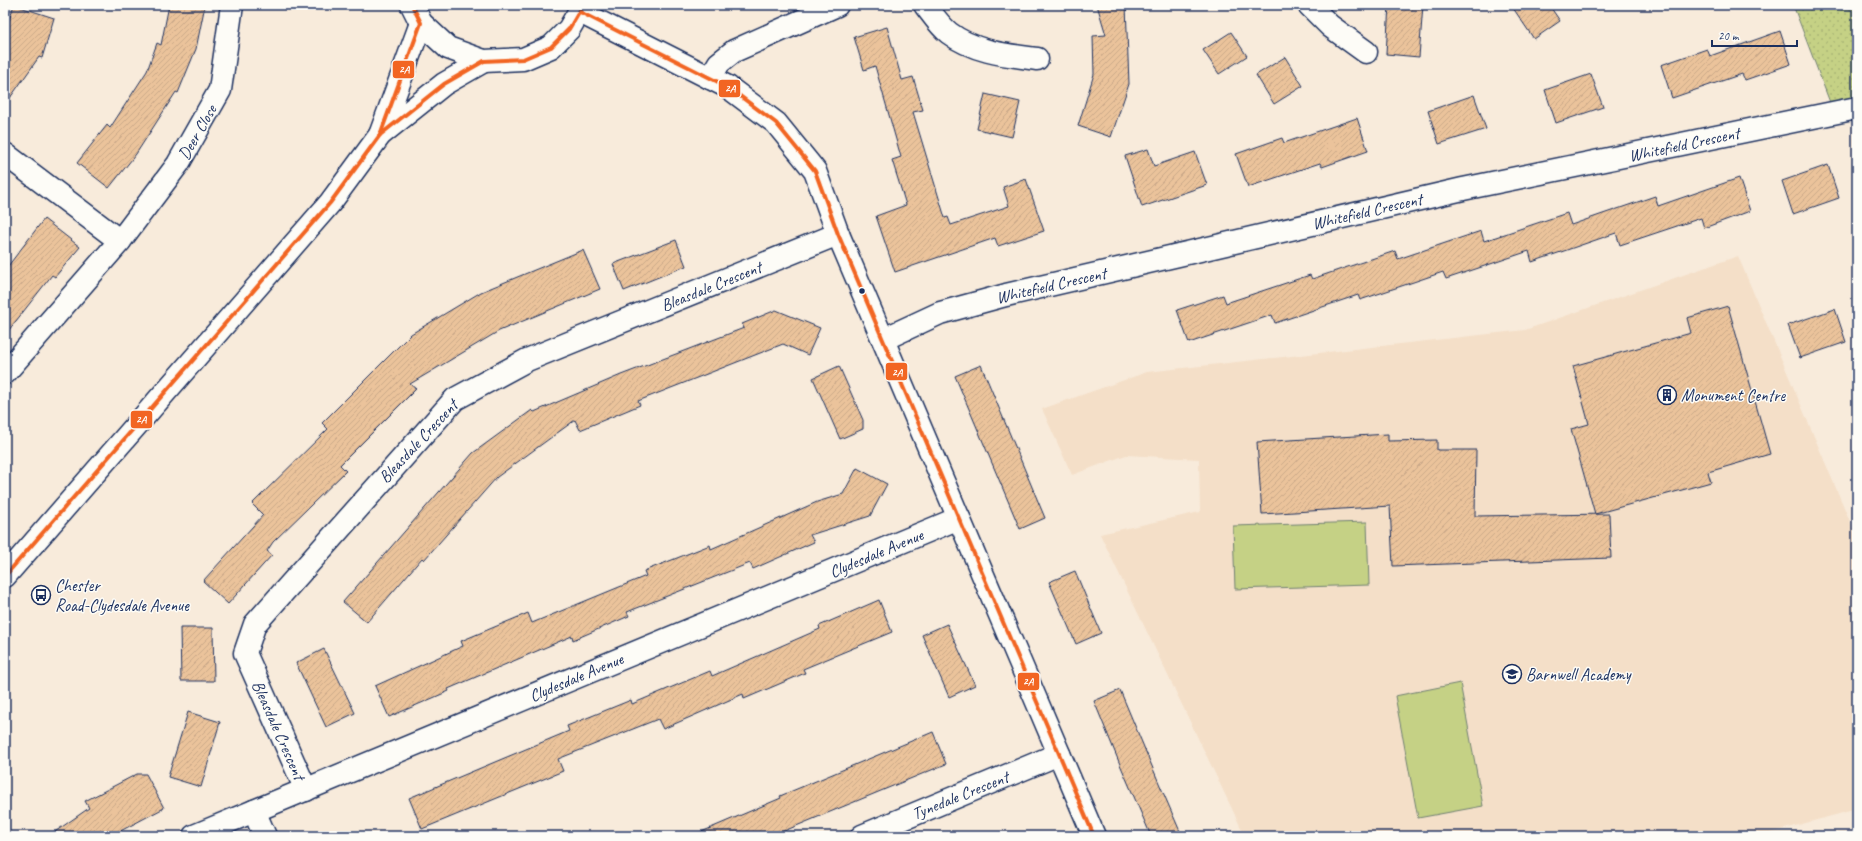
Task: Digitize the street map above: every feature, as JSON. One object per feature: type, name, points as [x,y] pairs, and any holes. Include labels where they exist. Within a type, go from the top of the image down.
[{"type":"street","name":"Deer Close","points":[[5,373],[120,241],[178,164],[220,90],[232,5]]},
{"type":"street","points":[[710,78],[719,63],[734,51],[838,5]]},
{"type":"street","points":[[924,5],[949,32],[972,45],[998,53],[1036,59]]},
{"type":"street","points":[[1310,5],[1330,26],[1366,52]]},
{"type":"street","points":[[417,14],[448,48],[484,61],[523,59],[551,47],[570,29],[582,8],[728,87],[776,123],[815,171],[838,234],[884,339],[1094,836]]},
{"type":"street","points":[[380,134],[417,14]]},
{"type":"street","points":[[5,576],[330,203],[380,134],[444,84],[484,61]]},
{"type":"street","name":"Whitefield Crescent","points":[[884,339],[940,313],[1013,294],[1463,189],[1857,108]]},
{"type":"street","points":[[5,154],[120,241]]},
{"type":"street","name":"Bleasdale Crescent","points":[[306,790],[245,653],[255,624],[455,399],[527,360],[838,234]]},
{"type":"street","name":"Clydesdale Avenue","points":[[194,836],[959,518]]},
{"type":"street","name":"Tynedale Crescent","points":[[862,836],[1059,754]]},
{"type":"street","points":[[254,811],[265,836]]},
{"type":"shaded area","name":"Barnwell Academy","points":[[1738,256],[1857,538],[1857,809],[1758,836],[1245,836],[1100,534],[1200,512],[1199,459],[1126,455],[1072,475],[1042,409],[1147,372],[1525,330]]},
{"type":"green space","points":[[1793,5],[1857,5],[1857,108],[1834,113]]},
{"type":"green space","points":[[1367,522],[1369,585],[1235,589],[1233,526]]},
{"type":"green space","points":[[1460,683],[1483,806],[1418,818],[1395,696]]},
{"type":"building","points":[[14,5],[54,18],[42,58],[39,57],[5,105],[5,32]]},
{"type":"building","points":[[169,5],[205,5],[196,49],[178,93],[176,92],[136,154],[109,188],[77,163],[107,125],[110,128],[147,71],[157,43],[161,45]]},
{"type":"building","points":[[1097,5],[1126,5],[1129,84],[1111,137],[1078,126],[1094,74],[1093,36],[1106,35]]},
{"type":"building","points":[[1389,5],[1423,5],[1419,57],[1386,54]]},
{"type":"building","points":[[1511,5],[1549,5],[1560,21],[1534,39]]},
{"type":"building","points":[[887,27],[902,80],[913,77],[923,110],[913,112],[945,218],[948,217],[951,225],[1009,206],[1003,187],[1026,179],[1044,231],[998,246],[995,238],[895,272],[876,216],[906,205],[892,160],[901,157],[875,66],[864,70],[854,37]]},
{"type":"building","points":[[1780,31],[1791,64],[1745,80],[1742,74],[1672,98],[1661,65],[1707,49],[1710,56]]},
{"type":"building","points":[[1231,32],[1247,56],[1219,74],[1203,50]]},
{"type":"building","points":[[1285,57],[1303,86],[1274,104],[1256,75]]},
{"type":"building","points":[[1591,74],[1603,107],[1556,123],[1545,90]]},
{"type":"building","points":[[985,94],[1020,102],[1012,137],[977,129]]},
{"type":"building","points":[[1474,95],[1486,129],[1439,144],[1428,111]]},
{"type":"building","points":[[1357,118],[1368,151],[1322,167],[1320,163],[1248,187],[1236,154],[1282,138],[1284,143]]},
{"type":"building","points":[[1148,149],[1154,166],[1195,152],[1207,185],[1142,207],[1125,156]]},
{"type":"building","points":[[1828,165],[1839,198],[1793,214],[1782,181]]},
{"type":"building","points":[[1739,178],[1750,211],[1704,228],[1701,218],[1620,245],[1616,233],[1532,262],[1529,251],[1446,279],[1443,272],[1360,300],[1358,295],[1275,323],[1272,315],[1189,343],[1177,310],[1223,295],[1226,303],[1310,275],[1312,279],[1395,251],[1398,259],[1481,231],[1484,241],[1567,213],[1571,225],[1655,196],[1658,206]]},
{"type":"building","points":[[44,219],[80,247],[55,277],[52,275],[5,335],[5,270]]},
{"type":"building","points":[[676,240],[686,266],[624,291],[613,264]]},
{"type":"building","points":[[583,250],[600,289],[499,331],[410,384],[416,389],[340,465],[346,471],[273,542],[267,551],[272,555],[228,604],[203,581],[263,515],[252,504],[328,429],[322,423],[411,334],[481,292]]},
{"type":"building","name":"Monument Centre","points":[[1728,306],[1770,454],[1708,472],[1711,482],[1595,514],[1571,429],[1589,424],[1573,366],[1691,333],[1687,318]]},
{"type":"building","points":[[1835,309],[1846,342],[1800,358],[1788,325]]},
{"type":"building","points":[[776,310],[820,328],[808,355],[783,344],[638,401],[640,405],[580,430],[575,420],[497,477],[424,560],[422,558],[367,622],[343,602],[473,453],[532,410],[534,412],[621,375],[744,328],[742,324]]},
{"type":"building","points":[[981,365],[1045,518],[1020,529],[955,376]]},
{"type":"building","points":[[839,366],[863,420],[863,429],[840,439],[813,378]]},
{"type":"building","points":[[1388,434],[1388,441],[1437,440],[1437,450],[1476,450],[1475,516],[1609,514],[1611,558],[1393,566],[1390,506],[1262,514],[1257,442]]},
{"type":"building","points":[[857,468],[887,484],[870,516],[810,535],[814,542],[753,569],[750,563],[627,612],[629,616],[573,640],[572,636],[448,689],[449,691],[389,717],[375,686],[463,646],[461,641],[528,613],[532,623],[646,576],[644,571],[710,545],[711,549],[817,502],[843,494]]},
{"type":"building","points":[[1075,571],[1101,633],[1076,644],[1049,582]]},
{"type":"building","points":[[879,600],[892,632],[803,669],[805,673],[744,699],[743,694],[663,729],[658,719],[558,759],[563,771],[422,829],[409,798],[569,731],[567,726],[631,700],[632,704],[710,671],[712,676],[820,629],[819,626]]},
{"type":"building","points":[[947,624],[975,685],[949,697],[922,635]]},
{"type":"building","points":[[180,628],[213,628],[214,681],[181,681]]},
{"type":"building","points":[[324,649],[355,713],[326,727],[296,663]]},
{"type":"building","points":[[1120,690],[1182,836],[1151,836],[1119,762],[1094,701]]},
{"type":"building","points":[[188,712],[220,722],[201,787],[168,777]]},
{"type":"building","points":[[933,732],[946,764],[772,836],[692,836],[781,798],[780,796]]},
{"type":"building","points":[[137,774],[146,774],[164,808],[111,836],[49,836],[89,808],[85,801]]},
{"type":"transit line","name":"2A","points":[[380,135],[421,23],[412,5]]},
{"type":"transit line","name":"2A","points":[[5,576],[330,203],[380,135],[444,84],[484,61],[523,59],[551,47],[569,29],[583,5]]},
{"type":"transit line","name":"2A","points":[[580,12],[728,87],[776,123],[815,171],[838,234],[1094,836]]},
{"type":"place","name":"Monument Centre","points":[[1667,395]]},
{"type":"place","name":"Chester Road-Clydesdale Avenue","points":[[41,595]]},
{"type":"place","name":"Barnwell Academy","points":[[1512,674]]}]
